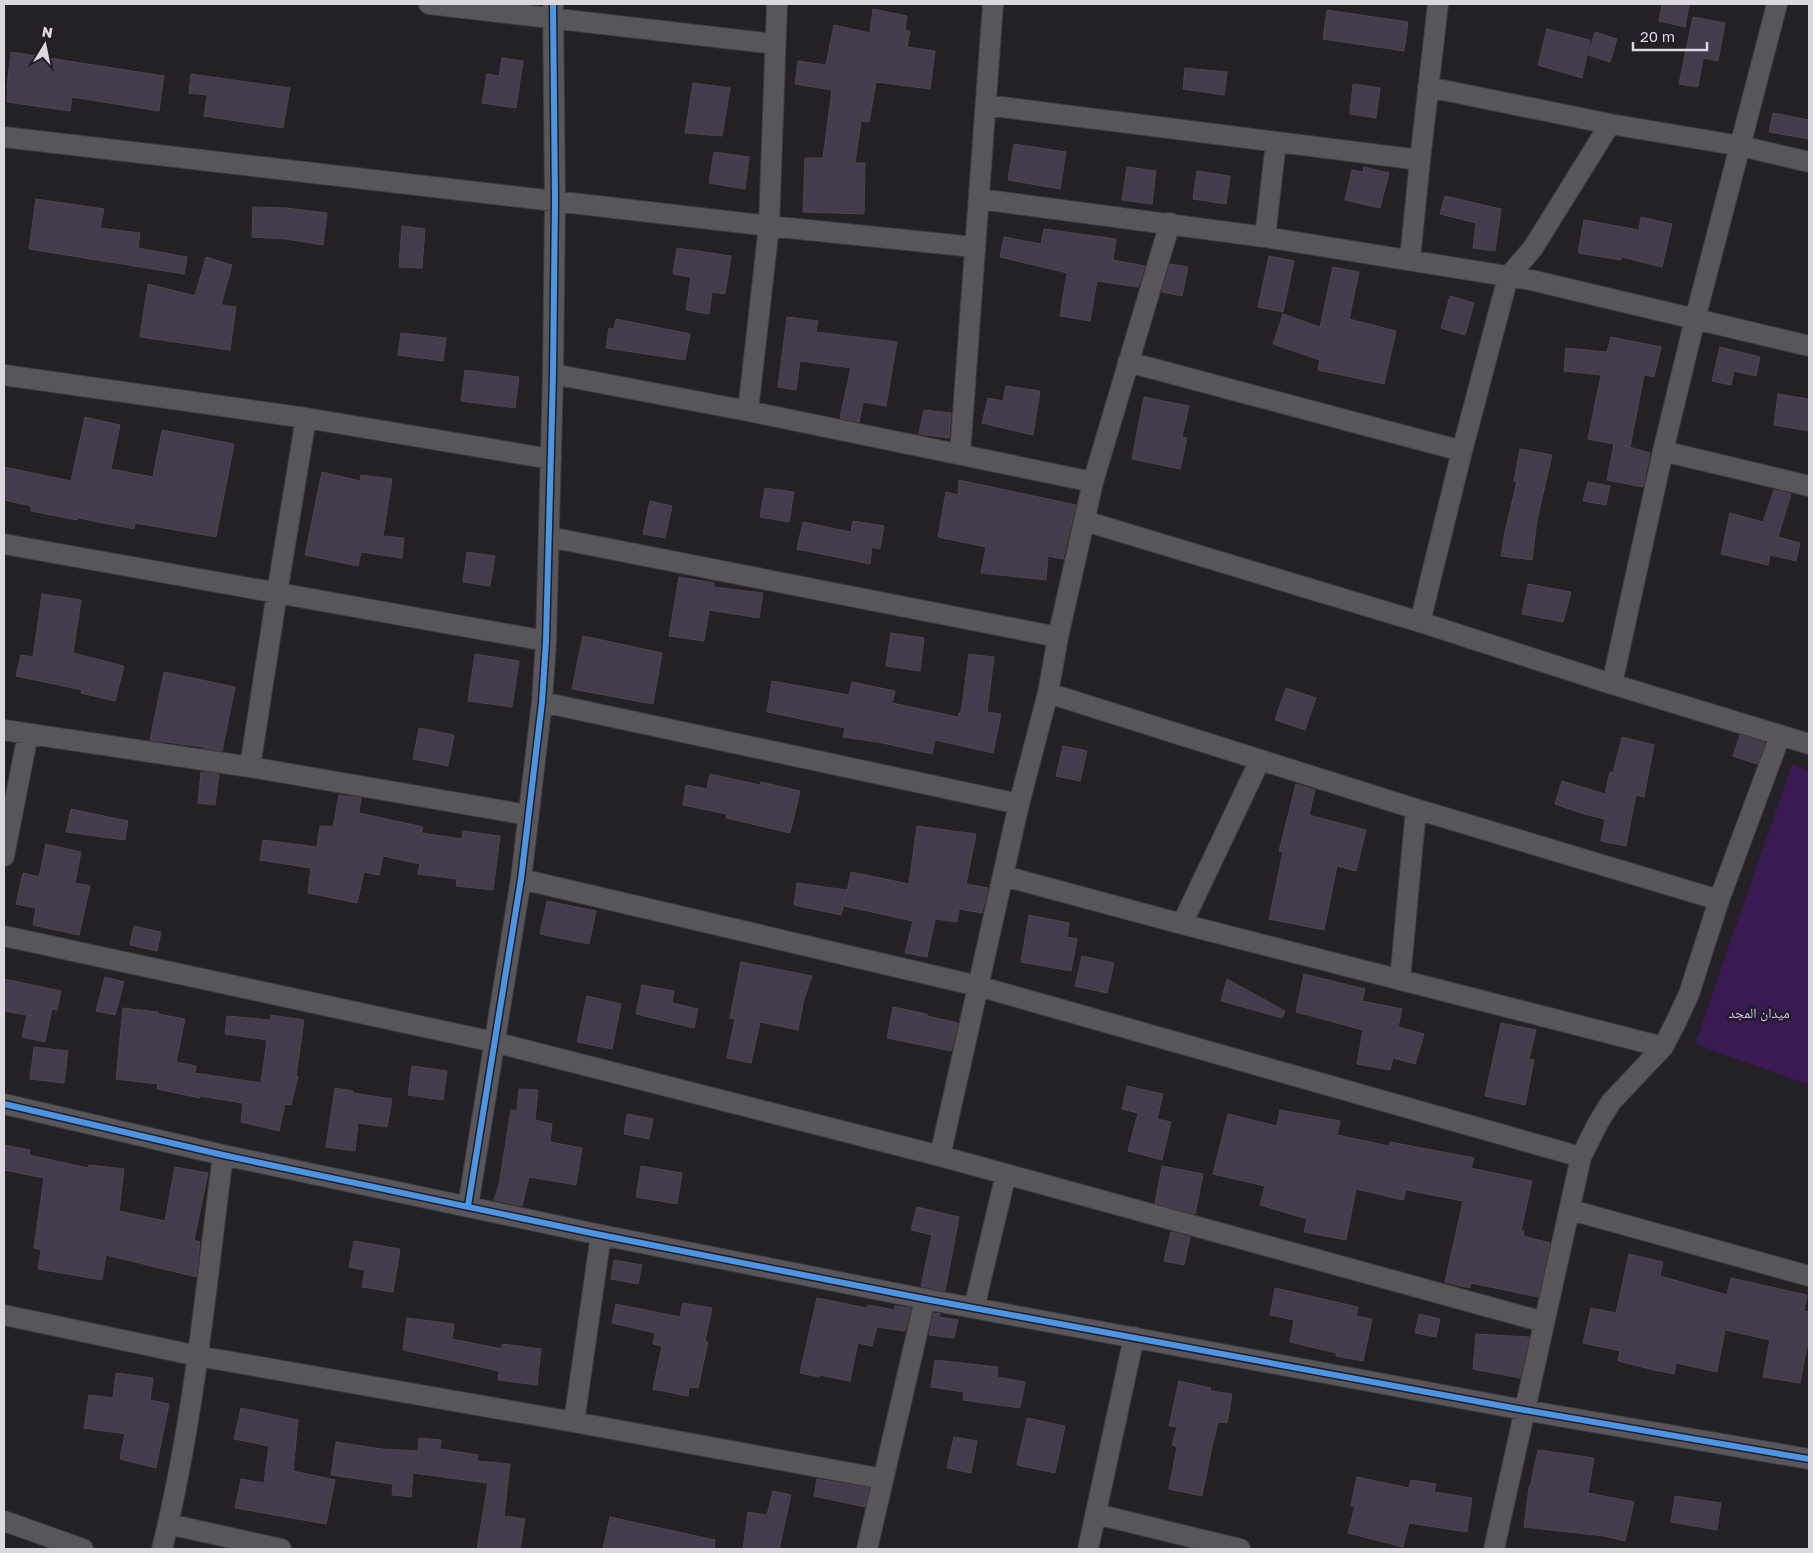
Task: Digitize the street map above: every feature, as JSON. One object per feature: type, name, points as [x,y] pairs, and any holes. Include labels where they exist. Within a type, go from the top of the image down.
[{"type":"street","points":[[429,4],[553,11],[775,44]]},
{"type":"street","points":[[748,411],[770,226],[777,4]]},
{"type":"street","points":[[960,454],[974,248],[980,199],[994,4]]},
{"type":"street","points":[[1410,260],[1438,4]]},
{"type":"street","points":[[1612,684],[1663,451],[1695,319],[1778,4]]},
{"type":"street","points":[[468,1206],[521,879],[542,702],[546,641],[553,374],[555,202],[553,11]]},
{"type":"street","points":[[1428,87],[1610,124],[1741,146],[1809,162]]},
{"type":"street","points":[[986,106],[1420,160]]},
{"type":"street","points":[[1420,622],[1462,451],[1508,277],[1533,248],[1610,124]]},
{"type":"street","points":[[4,138],[555,202],[974,248]]},
{"type":"street","points":[[1265,237],[1276,142]]},
{"type":"street","points":[[980,199],[1265,237],[1508,277],[1586,292],[1809,346]]},
{"type":"street","points":[[940,1156],[1019,804],[1048,693],[1092,482],[1170,223]]},
{"type":"street","points":[[1128,362],[1462,451]]},
{"type":"street","points":[[553,374],[748,411],[1092,482]]},
{"type":"street","points":[[4,375],[306,418],[551,459]]},
{"type":"street","points":[[250,767],[306,418]]},
{"type":"street","points":[[1663,451],[1809,486]]},
{"type":"street","points":[[1085,521],[1420,622],[1612,684],[1809,744]]},
{"type":"street","points":[[549,536],[1058,638]]},
{"type":"street","points":[[4,544],[546,641]]},
{"type":"street","points":[[1048,693],[1416,809],[1719,900]]},
{"type":"street","points":[[542,702],[1019,804]]},
{"type":"street","points":[[4,730],[250,767],[528,815]]},
{"type":"street","points":[[4,856],[28,734]]},
{"type":"street","points":[[1494,1549],[1524,1410],[1571,1210],[1581,1157],[1611,1102],[1663,1047],[1689,994],[1719,900],[1780,736]]},
{"type":"street","points":[[1182,924],[1260,760]]},
{"type":"street","points":[[1400,980],[1416,809]]},
{"type":"street","points":[[1004,876],[1182,924],[1663,1047]]},
{"type":"street","points":[[521,879],[978,986],[1581,1157]]},
{"type":"street","points":[[4,936],[494,1042],[940,1156],[1544,1322]]},
{"type":"street","points":[[4,1104],[223,1155],[600,1235],[925,1299],[1524,1410],[1809,1458]]},
{"type":"street","points":[[162,1549],[198,1356],[223,1155]]},
{"type":"street","points":[[974,1308],[1006,1174]]},
{"type":"street","points":[[1571,1210],[1809,1276]]},
{"type":"street","points":[[574,1422],[600,1235]]},
{"type":"street","points":[[866,1549],[925,1299]]},
{"type":"street","points":[[4,1314],[198,1356],[883,1479]]},
{"type":"street","points":[[1088,1549],[1134,1337]]},
{"type":"street","points":[[1096,1514],[1240,1549]]},
{"type":"street","points":[[4,1521],[83,1549]]},
{"type":"street","points":[[168,1524],[281,1549]]},
{"type":"green space","name":"ميدان المجد","points":[[1792,764],[1809,771],[1809,1085],[1695,1044]]},
{"type":"building","points":[[1662,4],[1689,4],[1685,27],[1659,21]]},
{"type":"building","points":[[873,9],[907,16],[905,30],[910,31],[907,47],[935,51],[930,89],[876,82],[869,122],[861,121],[855,163],[865,163],[864,214],[803,212],[805,158],[823,158],[832,90],[795,84],[798,61],[826,65],[834,25],[870,33]]},
{"type":"building","points":[[1327,10],[1408,22],[1404,51],[1323,39]]},
{"type":"building","points":[[1693,17],[1725,23],[1718,61],[1703,58],[1698,87],[1679,84]]},
{"type":"building","points":[[1547,29],[1590,40],[1582,78],[1538,65]]},
{"type":"building","points":[[1595,32],[1617,39],[1610,62],[1588,55]]},
{"type":"building","points":[[11,52],[164,76],[159,111],[72,97],[70,111],[7,102]]},
{"type":"building","points":[[502,58],[523,61],[516,108],[482,103],[487,74],[499,76]]},
{"type":"building","points":[[1185,68],[1227,72],[1224,95],[1183,89]]},
{"type":"building","points":[[191,74],[290,88],[283,128],[204,116],[207,95],[189,93]]},
{"type":"building","points":[[693,83],[730,88],[722,136],[685,133]]},
{"type":"building","points":[[1353,84],[1380,88],[1376,118],[1350,114]]},
{"type":"building","points":[[1773,113],[1809,120],[1809,139],[1769,132]]},
{"type":"building","points":[[1014,144],[1066,152],[1060,189],[1008,180]]},
{"type":"building","points":[[714,152],[749,157],[745,189],[709,183]]},
{"type":"building","points":[[1127,167],[1156,171],[1152,204],[1122,200]]},
{"type":"building","points":[[1364,167],[1389,173],[1380,208],[1345,200],[1352,170],[1363,172]]},
{"type":"building","points":[[1197,171],[1230,176],[1226,204],[1193,199]]},
{"type":"building","points":[[1445,196],[1501,209],[1495,251],[1473,248],[1476,223],[1440,214]]},
{"type":"building","points":[[36,199],[104,209],[100,228],[140,233],[138,248],[187,257],[184,274],[29,249]]},
{"type":"building","points":[[253,207],[286,208],[327,213],[323,245],[286,239],[252,237]]},
{"type":"building","points":[[1641,217],[1672,224],[1662,267],[1622,257],[1621,260],[1578,253],[1584,220],[1639,230]]},
{"type":"building","points":[[402,226],[425,229],[422,268],[399,267]]},
{"type":"building","points":[[1044,229],[1116,239],[1113,260],[1145,266],[1138,287],[1097,281],[1090,321],[1060,316],[1067,273],[1000,257],[1004,237],[1041,244]]},
{"type":"building","points":[[677,248],[731,256],[725,294],[712,292],[709,314],[686,310],[691,277],[673,274]]},
{"type":"building","points":[[1269,256],[1294,261],[1283,312],[1258,307]]},
{"type":"building","points":[[206,257],[232,265],[221,305],[236,307],[230,350],[140,337],[148,284],[195,296]]},
{"type":"building","points":[[1170,264],[1188,267],[1182,296],[1162,292]]},
{"type":"building","points":[[1333,267],[1359,272],[1349,319],[1396,331],[1384,384],[1318,370],[1320,360],[1273,344],[1283,314],[1320,327]]},
{"type":"building","points":[[1450,296],[1474,303],[1465,335],[1441,328]]},
{"type":"building","points":[[787,317],[818,321],[816,332],[897,342],[886,406],[863,402],[859,422],[840,418],[851,368],[800,361],[796,390],[778,387]]},
{"type":"building","points":[[616,319],[690,334],[685,360],[606,348],[609,328],[614,329]]},
{"type":"building","points":[[401,333],[446,338],[443,361],[398,355]]},
{"type":"building","points":[[1611,337],[1661,347],[1654,377],[1644,375],[1630,447],[1623,445],[1650,453],[1643,487],[1607,480],[1614,444],[1588,439],[1601,375],[1564,371],[1566,348],[1607,352]]},
{"type":"building","points":[[1720,347],[1760,357],[1756,376],[1734,371],[1731,385],[1712,381]]},
{"type":"building","points":[[465,370],[519,377],[515,408],[461,401]]},
{"type":"building","points":[[1006,386],[1040,391],[1033,435],[982,423],[988,398],[1003,401]]},
{"type":"building","points":[[1778,394],[1809,399],[1809,431],[1774,425]]},
{"type":"building","points":[[1144,397],[1189,406],[1182,437],[1187,438],[1180,469],[1132,459]]},
{"type":"building","points":[[924,410],[951,413],[949,438],[919,434]]},
{"type":"building","points":[[85,417],[120,425],[111,469],[153,477],[162,430],[234,444],[216,537],[135,523],[134,529],[78,518],[77,520],[31,511],[31,506],[4,500],[4,467],[71,481]]},
{"type":"building","points":[[1520,449],[1552,455],[1537,520],[1532,560],[1501,556],[1517,481],[1514,481]]},
{"type":"building","points":[[322,472],[360,481],[361,475],[392,479],[383,536],[404,538],[402,558],[361,552],[358,566],[305,555]]},
{"type":"building","points":[[959,480],[1076,505],[1063,559],[1048,556],[1046,580],[981,573],[986,547],[938,537],[946,492],[958,495]]},
{"type":"building","points":[[1588,482],[1610,486],[1606,505],[1583,501]]},
{"type":"building","points":[[765,488],[794,492],[789,522],[760,517]]},
{"type":"building","points":[[1774,490],[1791,494],[1778,537],[1800,543],[1796,561],[1770,555],[1768,565],[1721,554],[1730,513],[1763,522]]},
{"type":"building","points":[[650,501],[672,506],[665,538],[643,534]]},
{"type":"building","points":[[853,521],[884,526],[880,549],[872,547],[870,564],[797,549],[803,522],[851,532]]},
{"type":"building","points":[[467,552],[495,556],[490,586],[463,582]]},
{"type":"building","points":[[679,577],[714,583],[713,587],[763,593],[759,618],[709,610],[704,641],[669,636]]},
{"type":"building","points":[[1528,584],[1571,592],[1563,622],[1522,614]]},
{"type":"building","points":[[42,594],[81,600],[73,653],[124,666],[115,701],[81,693],[82,690],[16,676],[21,655],[33,657]]},
{"type":"building","points":[[891,633],[924,638],[920,671],[886,666]]},
{"type":"building","points":[[583,636],[662,653],[653,704],[572,689]]},
{"type":"building","points":[[475,654],[519,661],[512,707],[468,701]]},
{"type":"building","points":[[969,654],[994,657],[987,712],[1001,714],[993,753],[935,740],[932,754],[878,742],[843,737],[845,728],[767,712],[772,681],[849,695],[852,682],[895,691],[892,703],[958,717],[959,713],[961,713]]},
{"type":"building","points":[[164,672],[235,687],[222,751],[150,740]]},
{"type":"building","points":[[1286,688],[1316,698],[1305,730],[1275,720]]},
{"type":"building","points":[[419,728],[454,735],[448,766],[413,759]]},
{"type":"building","points":[[1740,735],[1765,743],[1757,764],[1733,756]]},
{"type":"building","points":[[1622,737],[1654,745],[1644,797],[1636,795],[1626,846],[1601,841],[1605,819],[1555,804],[1562,781],[1605,794],[1610,772],[1613,773]]},
{"type":"building","points":[[1063,746],[1087,751],[1080,781],[1056,776]]},
{"type":"building","points":[[201,772],[219,774],[215,805],[198,803]]},
{"type":"building","points":[[710,774],[760,785],[761,782],[800,791],[790,833],[726,818],[727,814],[683,805],[686,785],[707,789]]},
{"type":"building","points":[[1296,784],[1315,790],[1309,815],[1366,830],[1356,871],[1337,866],[1324,930],[1269,919],[1283,852],[1279,851]]},
{"type":"building","points":[[339,795],[361,798],[359,813],[423,827],[421,833],[462,839],[463,831],[500,836],[493,890],[456,886],[457,879],[418,874],[420,864],[383,856],[379,875],[364,872],[357,903],[308,893],[311,868],[260,860],[263,840],[317,847],[320,826],[333,827]]},
{"type":"building","points":[[71,809],[128,821],[125,840],[66,832]]},
{"type":"building","points":[[917,826],[976,834],[966,884],[988,888],[982,913],[959,909],[957,922],[935,919],[927,957],[905,953],[913,921],[844,906],[851,872],[909,884]]},
{"type":"building","points":[[46,844],[81,852],[75,883],[90,886],[79,935],[33,925],[36,908],[16,904],[23,873],[39,877]]},
{"type":"building","points":[[797,883],[847,890],[841,915],[794,905]]},
{"type":"building","points":[[547,901],[596,911],[589,944],[540,934]]},
{"type":"building","points":[[1029,915],[1069,923],[1067,937],[1077,939],[1071,971],[1021,962]]},
{"type":"building","points":[[134,926],[161,932],[157,951],[130,945]]},
{"type":"building","points":[[1082,956],[1114,963],[1107,993],[1075,986]]},
{"type":"building","points":[[741,962],[812,976],[804,999],[798,1030],[760,1022],[751,1063],[727,1058],[735,1019],[730,1018]]},
{"type":"building","points":[[1304,974],[1365,989],[1362,1001],[1402,1009],[1398,1027],[1424,1034],[1415,1064],[1393,1058],[1390,1070],[1357,1064],[1363,1030],[1296,1012]]},
{"type":"building","points":[[105,977],[124,982],[115,1015],[96,1011]]},
{"type":"building","points":[[4,979],[61,991],[57,1010],[52,1009],[45,1042],[22,1037],[27,1015],[4,1011]]},
{"type":"building","points":[[1227,979],[1285,1011],[1282,1018],[1221,1001]]},
{"type":"building","points":[[642,985],[674,991],[672,1003],[698,1009],[694,1028],[636,1014]]},
{"type":"building","points":[[587,996],[621,1004],[612,1049],[577,1042]]},
{"type":"building","points":[[893,1007],[958,1023],[951,1051],[887,1038]]},
{"type":"building","points":[[123,1008],[158,1012],[158,1014],[185,1019],[176,1062],[196,1066],[195,1073],[261,1083],[267,1040],[225,1034],[227,1016],[270,1020],[271,1015],[304,1020],[296,1076],[298,1076],[291,1105],[285,1104],[279,1131],[241,1122],[243,1103],[200,1096],[200,1098],[157,1089],[158,1084],[116,1079]]},
{"type":"building","points":[[1501,1023],[1536,1030],[1529,1059],[1534,1060],[1525,1105],[1485,1096]]},
{"type":"building","points":[[34,1047],[68,1051],[64,1083],[30,1079]]},
{"type":"building","points":[[412,1066],[447,1071],[443,1100],[408,1095]]},
{"type":"building","points":[[1127,1086],[1163,1094],[1157,1119],[1171,1122],[1162,1160],[1128,1151],[1138,1113],[1122,1109]]},
{"type":"building","points":[[335,1088],[392,1099],[387,1127],[358,1123],[355,1151],[326,1147]]},
{"type":"building","points":[[519,1089],[538,1090],[535,1120],[552,1124],[550,1142],[582,1148],[576,1185],[529,1177],[522,1206],[494,1200],[499,1185],[511,1110],[517,1111]]},
{"type":"building","points":[[1280,1110],[1340,1121],[1337,1135],[1389,1146],[1390,1142],[1474,1158],[1471,1168],[1532,1181],[1521,1231],[1524,1231],[1523,1236],[1550,1243],[1538,1297],[1471,1283],[1470,1288],[1445,1282],[1463,1201],[1406,1190],[1403,1200],[1356,1189],[1346,1240],[1304,1232],[1307,1219],[1260,1205],[1265,1186],[1213,1174],[1228,1114],[1277,1126]]},
{"type":"building","points":[[627,1114],[653,1119],[649,1139],[624,1134]]},
{"type":"building","points":[[4,1145],[30,1150],[29,1155],[88,1168],[89,1165],[124,1169],[119,1211],[165,1221],[175,1167],[208,1173],[194,1240],[200,1242],[196,1277],[106,1255],[102,1280],[38,1269],[41,1250],[34,1248],[44,1178],[4,1170]]},
{"type":"building","points":[[641,1166],[682,1173],[677,1204],[636,1197]]},
{"type":"building","points":[[1162,1166],[1203,1174],[1195,1214],[1155,1203]]},
{"type":"building","points":[[917,1207],[959,1217],[945,1291],[921,1286],[932,1235],[911,1230]]},
{"type":"building","points":[[1171,1232],[1190,1237],[1184,1265],[1164,1261]]},
{"type":"building","points":[[354,1241],[400,1249],[393,1292],[362,1287],[365,1270],[349,1267]]},
{"type":"building","points":[[1629,1254],[1663,1262],[1660,1276],[1727,1295],[1731,1278],[1807,1295],[1804,1311],[1809,1312],[1809,1346],[1807,1346],[1800,1383],[1763,1377],[1770,1340],[1725,1330],[1717,1372],[1676,1363],[1674,1374],[1650,1369],[1618,1361],[1620,1351],[1583,1343],[1591,1308],[1616,1313]]},
{"type":"building","points":[[614,1260],[642,1265],[638,1284],[611,1279]]},
{"type":"building","points":[[1275,1288],[1358,1307],[1356,1316],[1372,1319],[1363,1361],[1336,1356],[1336,1353],[1290,1342],[1294,1320],[1270,1315]]},
{"type":"building","points":[[817,1298],[867,1308],[868,1305],[895,1310],[895,1306],[911,1308],[905,1331],[877,1327],[872,1346],[858,1343],[850,1381],[800,1373]]},
{"type":"building","points":[[683,1303],[712,1308],[705,1341],[708,1342],[698,1388],[689,1387],[688,1396],[653,1389],[662,1346],[653,1344],[655,1333],[612,1323],[616,1304],[680,1317]]},
{"type":"building","points":[[934,1313],[940,1314],[939,1317],[958,1320],[954,1338],[929,1335]]},
{"type":"building","points":[[1419,1314],[1440,1319],[1436,1337],[1415,1333]]},
{"type":"building","points":[[407,1318],[454,1324],[452,1339],[502,1349],[502,1344],[541,1349],[537,1385],[498,1380],[499,1371],[403,1350]]},
{"type":"building","points":[[1476,1334],[1529,1337],[1520,1378],[1473,1369]]},
{"type":"building","points":[[935,1360],[998,1367],[997,1377],[1025,1382],[1020,1408],[963,1400],[964,1392],[931,1387]]},
{"type":"building","points":[[116,1373],[153,1378],[150,1400],[169,1404],[156,1468],[120,1459],[125,1434],[84,1428],[89,1395],[113,1398]]},
{"type":"building","points":[[1179,1381],[1211,1388],[1210,1391],[1232,1394],[1227,1423],[1218,1422],[1202,1496],[1169,1489],[1177,1447],[1172,1445],[1177,1427],[1169,1426]]},
{"type":"building","points":[[241,1408],[298,1420],[293,1471],[335,1480],[326,1524],[235,1508],[241,1479],[264,1483],[269,1446],[234,1439]]},
{"type":"building","points":[[1027,1418],[1065,1426],[1055,1473],[1017,1465]]},
{"type":"building","points":[[954,1437],[977,1441],[971,1473],[947,1468]]},
{"type":"building","points":[[419,1438],[441,1440],[440,1449],[478,1455],[477,1461],[510,1464],[504,1516],[525,1519],[520,1549],[477,1549],[488,1483],[413,1473],[411,1497],[392,1495],[393,1484],[331,1475],[336,1442],[381,1449],[418,1451]]},
{"type":"building","points":[[1538,1450],[1594,1458],[1588,1493],[1634,1502],[1625,1541],[1604,1536],[1524,1527],[1529,1487]]},
{"type":"building","points":[[1357,1477],[1409,1488],[1411,1480],[1436,1484],[1434,1492],[1472,1498],[1467,1532],[1409,1523],[1403,1547],[1348,1533],[1355,1506],[1351,1506]]},
{"type":"building","points":[[817,1479],[869,1488],[865,1507],[814,1496]]},
{"type":"building","points":[[773,1491],[791,1495],[779,1549],[743,1549],[748,1512],[767,1515]]},
{"type":"building","points":[[1675,1496],[1721,1503],[1717,1530],[1671,1522]]},
{"type":"building","points":[[610,1517],[715,1540],[714,1549],[603,1549]]},
{"type":"cycle path","points":[[468,1206],[521,879],[542,702],[546,641],[553,374],[555,201],[553,4]]},
{"type":"cycle path","points":[[4,1104],[223,1155],[601,1235],[925,1299],[1524,1410],[1809,1459]]}]
